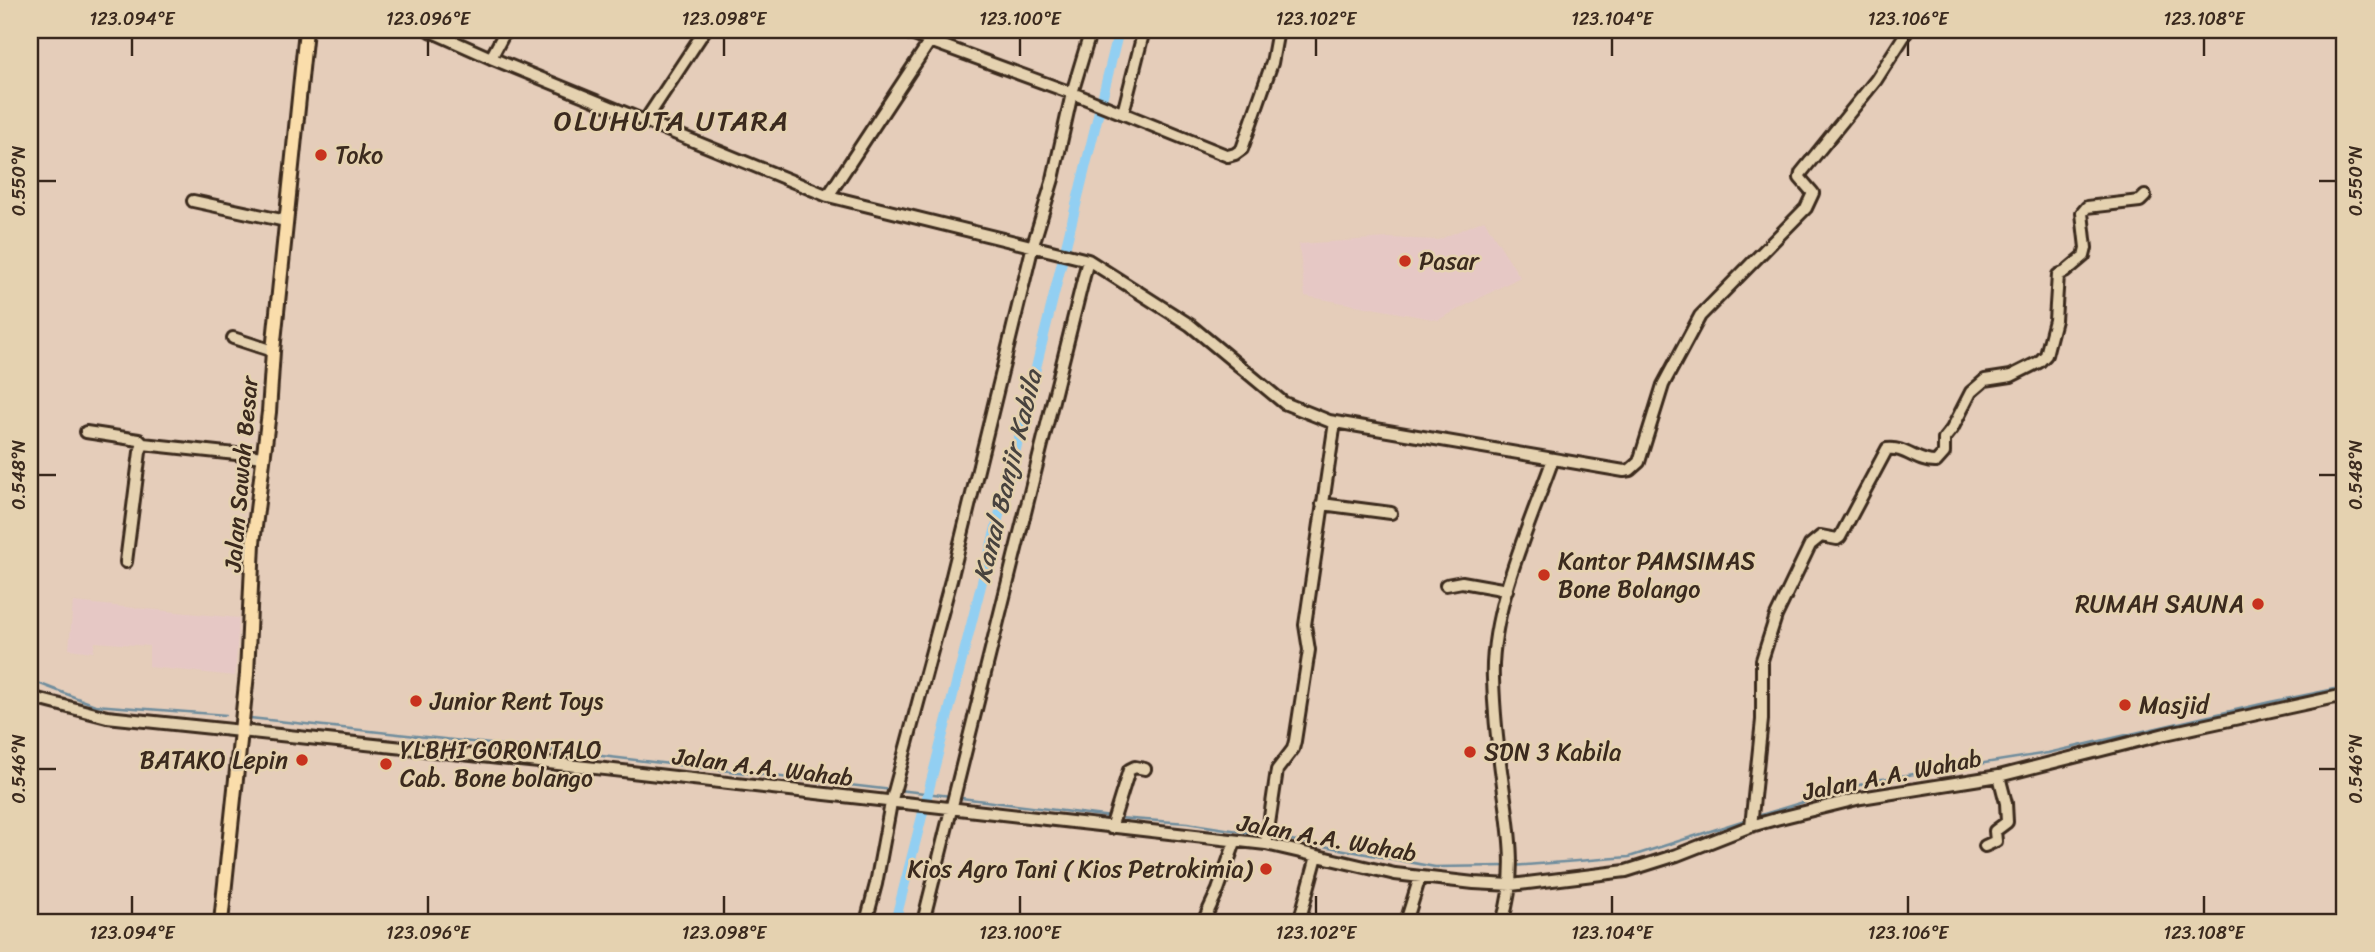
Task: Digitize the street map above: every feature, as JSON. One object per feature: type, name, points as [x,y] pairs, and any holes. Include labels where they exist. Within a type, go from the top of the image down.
[{"type":"main road","name":"Jalan Sawah Besar","points":[[221,922],[247,674],[253,543],[264,457],[306,30]]},
{"type":"street","points":[[428,30],[828,196],[1084,258],[1190,325],[1284,403],[1335,422],[1625,471],[1639,462],[1663,385],[1700,316],[1806,208],[1813,193],[1800,178],[1801,173],[1876,80],[1908,30]]},
{"type":"street","points":[[491,58],[506,30]]},
{"type":"street","points":[[645,121],[705,30]]},
{"type":"street","points":[[900,30],[1075,94],[1228,156],[1235,155],[1242,149],[1272,63],[1278,30]]},
{"type":"street","points":[[828,196],[934,30]]},
{"type":"street","points":[[866,922],[1091,30]]},
{"type":"street","points":[[1118,111],[1144,30]]},
{"type":"street","points":[[1752,820],[1762,720],[1762,660],[1776,616],[1810,545],[1821,536],[1837,539],[1840,537],[1887,449],[1894,448],[1923,461],[1936,462],[1944,453],[1944,439],[1952,429],[1970,392],[1985,380],[2011,376],[2039,362],[2049,347],[2055,320],[2058,275],[2084,256],[2086,248],[2082,213],[2087,207],[2140,201],[2145,196]]},
{"type":"street","points":[[193,201],[286,221]]},
{"type":"street","points":[[923,922],[945,810],[1084,258]]},
{"type":"street","points":[[233,338],[273,351]]},
{"type":"street","points":[[1267,839],[1277,769],[1293,749],[1308,656],[1305,625],[1335,422]]},
{"type":"street","points":[[86,432],[139,440],[143,444],[264,457]]},
{"type":"street","points":[[126,562],[143,444]]},
{"type":"street","points":[[1502,922],[1511,880],[1511,860],[1493,677],[1507,590],[1553,459]]},
{"type":"street","points":[[1322,504],[1391,513]]},
{"type":"street","points":[[1446,585],[1462,582],[1507,590]]},
{"type":"street","name":"Jalan A.A. Wahab","points":[[30,697],[107,717],[945,810],[1114,821],[1235,842],[1267,839],[1317,856],[1420,877],[1511,880],[1626,871],[1677,855],[1752,820],[1861,798],[1999,776],[2165,734],[2345,695]]},
{"type":"street","points":[[1114,821],[1129,770],[1138,767],[1145,769]]},
{"type":"street","points":[[1985,846],[1996,841],[1995,831],[2007,822],[2006,803],[1999,776]]},
{"type":"street","points":[[1203,922],[1235,842]]},
{"type":"street","points":[[1299,922],[1317,856]]},
{"type":"street","points":[[1406,922],[1420,877]]},
{"type":"shaded area","name":"Pasar","points":[[1484,220],[1520,277],[1438,320],[1305,296],[1299,244],[1388,238],[1438,240]]},
{"type":"shaded area","points":[[73,602],[239,618],[235,676],[149,667],[149,646],[95,642],[93,652],[69,649]]},
{"type":"waterway","name":"Kanal Banjir Kabila","points":[[895,922],[1018,441],[1119,30]]},
{"type":"waterway","points":[[30,680],[95,705],[226,715]]},
{"type":"waterway","points":[[1754,817],[1876,780],[2048,753],[2345,687]]},
{"type":"waterway","points":[[250,718],[892,790]]},
{"type":"waterway","name":"Kanal Banjir Kabila","points":[[898,790],[951,796]]},
{"type":"waterway","points":[[961,798],[1111,817]]},
{"type":"waterway","points":[[1118,818],[1187,823],[1264,835]]},
{"type":"waterway","points":[[1512,866],[1629,857],[1748,819]]},
{"type":"waterway","points":[[1270,836],[1435,867],[1506,866]]},
{"type":"place","name":"Toko","points":[[321,155]]},
{"type":"place","name":"Pasar","points":[[1405,261]]},
{"type":"place","name":"Kantor PAMSIMAS Bone Bolango","points":[[1544,575]]},
{"type":"place","name":"RUMAH SAUNA","points":[[2258,604]]},
{"type":"place","name":"Junior Rent Toys","points":[[416,701]]},
{"type":"place","name":"Masjid","points":[[2125,705]]},
{"type":"place","name":"SDN 3 Kabila","points":[[1470,752]]},
{"type":"place","name":"BATAKO Lepin","points":[[302,760]]},
{"type":"place","name":"YLBHI GORONTALO Cab. Bone bolango","points":[[386,764]]},
{"type":"place","name":"Kios Agro Tani ( Kios Petrokimia)","points":[[1266,869]]},
{"type":"district","name":"OLUHUTA UTARA","points":[[672,120]]}]
